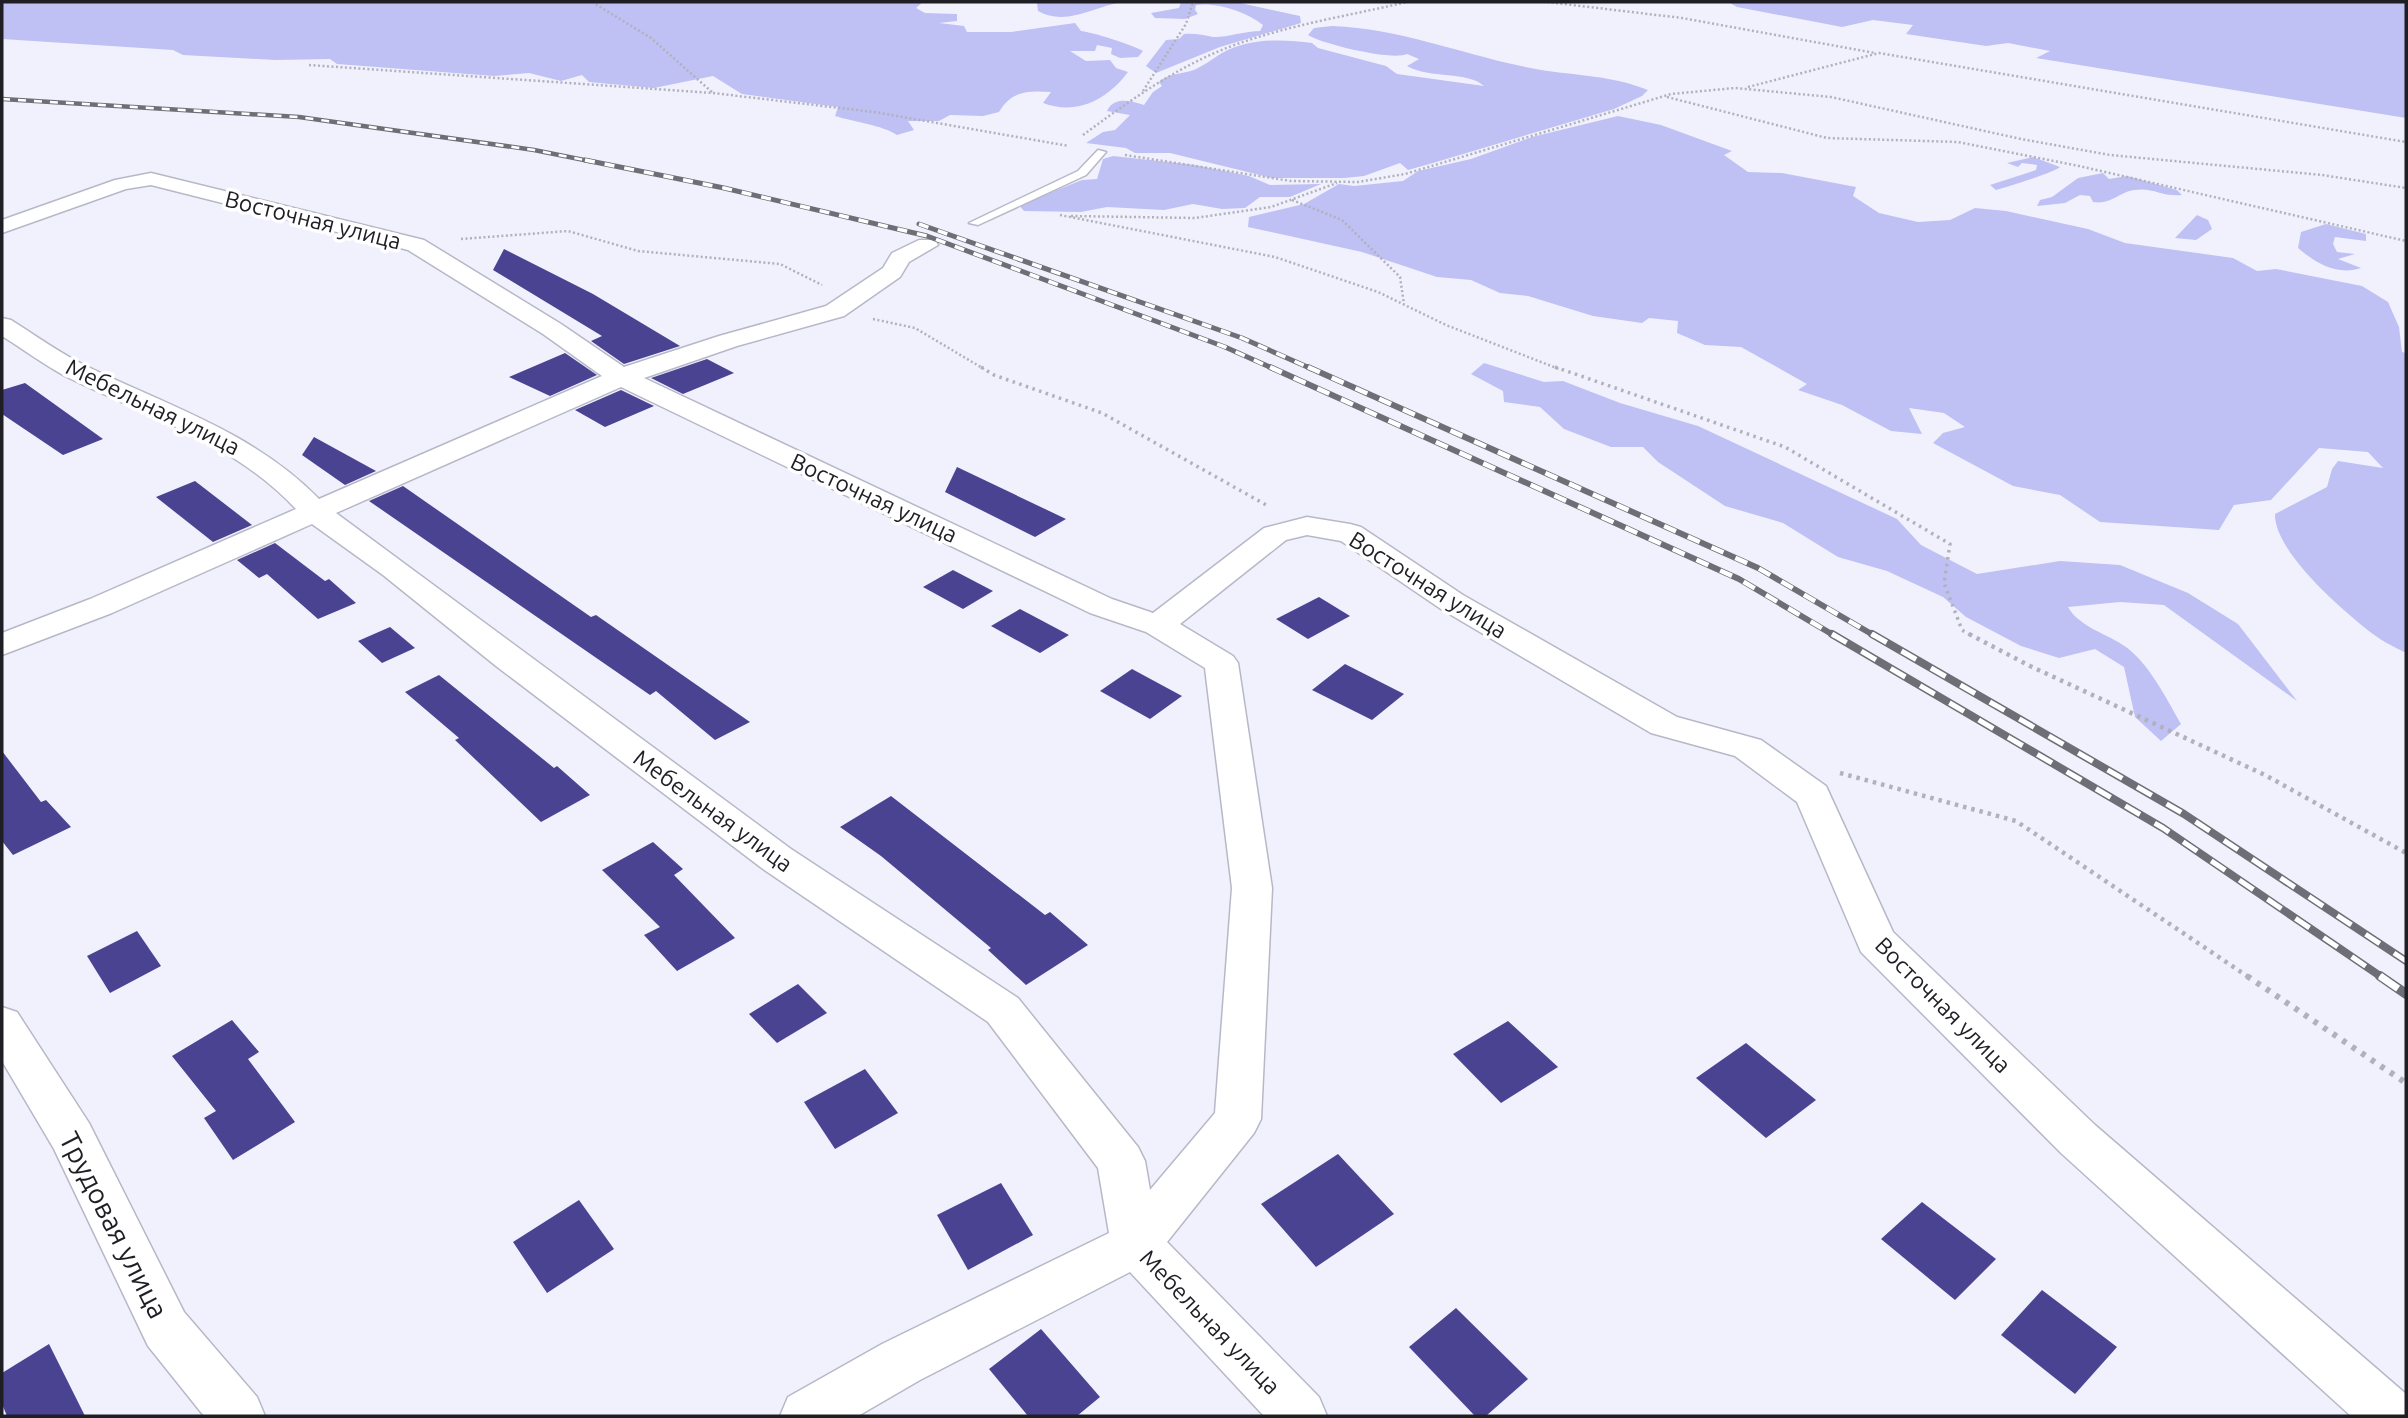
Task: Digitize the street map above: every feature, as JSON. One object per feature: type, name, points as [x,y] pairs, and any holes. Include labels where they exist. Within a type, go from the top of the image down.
[{"type":"street","name":"Восточная улица","points":[[2,227],[122,184],[151,179],[416,245],[552,329],[621,377],[1101,606],[1158,625],[1275,534],[1307,526],[1350,533],[1452,602],[1664,725],[1748,748],[1814,795],[1876,941],[2078,1139],[2391,1416]]},
{"type":"street","points":[[2,645],[316,513],[621,377],[728,341],[835,311],[892,272],[900,258],[927,245]]},
{"type":"street","name":"Мебельная улица","points":[[2,325],[72,369],[232,443],[283,478],[316,513],[394,568],[508,659],[777,859],[1003,1010],[1121,1161],[1136,1244],[1300,1416]]},
{"type":"street","points":[[807,1416],[901,1362],[1136,1244],[1238,1119],[1252,888],[1221,663],[1158,625]]},
{"type":"street","name":"Трудовая улица","points":[[2,1024],[72,1137],[166,1329],[238,1416]]},
{"type":"lane","points":[[974,223],[1082,173],[1101,152]]},
{"type":"path","points":[[592,2],[651,38],[713,93]]},
{"type":"path","points":[[1142,92],[1186,24],[1193,2]]},
{"type":"path","points":[[1079,138],[1142,92],[1238,44],[1314,22],[1407,2]]},
{"type":"path","points":[[1547,2],[1682,18],[2406,142]]},
{"type":"path","points":[[1744,88],[1879,53]]},
{"type":"path","points":[[309,65],[713,93],[874,111],[1101,152],[1183,161],[1268,179],[1340,182],[1392,177],[1684,91],[1744,88],[1820,96],[1893,109],[2068,148],[2179,163],[2344,175],[2406,188]]},
{"type":"path","points":[[1666,96],[1827,138],[1958,142],[2079,166],[2406,241]]},
{"type":"path","points":[[1340,182],[1271,207],[1195,218],[1060,215],[1275,257],[1378,292],[1446,325],[1587,380],[1785,447],[1950,544],[1944,583],[1962,631],[2030,666],[2265,775],[2406,853]]},
{"type":"path","points":[[1291,200],[1342,220],[1400,278],[1404,305]]},
{"type":"path","points":[[416,245],[484,236],[568,231],[638,251],[728,257],[780,264],[822,285],[835,311],[915,328],[994,375],[1102,413],[1187,463],[1307,526]]},
{"type":"path","points":[[1829,770],[2016,821],[2406,1083]]},
{"type":"shaded area","points":[[2,2],[923,2],[916,8],[925,13],[957,14],[957,21],[939,23],[964,26],[967,32],[1011,32],[1075,23],[1081,31],[1143,51],[1138,57],[1120,58],[1111,54],[1112,48],[1097,45],[1095,51],[1070,51],[1086,61],[1110,60],[1116,68],[1128,72],[1111,90],[1091,103],[1056,107],[1043,103],[1051,92],[1021,93],[1009,99],[999,112],[983,116],[950,115],[939,121],[908,121],[914,130],[897,135],[876,126],[835,116],[838,107],[742,94],[713,76],[654,88],[589,82],[582,75],[561,81],[529,73],[494,76],[337,64],[330,59],[275,60],[183,55],[173,50],[2,39]]},
{"type":"shaded area","points":[[1030,2],[1123,2],[1059,17],[1038,11],[1037,3]]},
{"type":"shaded area","points":[[1181,2],[1236,2],[1300,16],[1301,23],[1220,47],[1156,73],[1146,66],[1166,40],[1179,39],[1184,34],[1218,37],[1260,31],[1263,25],[1240,12],[1204,4],[1196,5],[1198,14],[1185,19],[1155,18],[1151,13],[1179,8]]},
{"type":"shaded area","points":[[1728,2],[2406,2],[2406,118],[2036,58],[2050,51],[2008,43],[1986,46],[1906,34],[1913,25],[1873,20],[1842,27],[1737,7]]},
{"type":"shaded area","points":[[1332,26],[1381,32],[1521,66],[1617,80],[1648,90],[1642,96],[1614,109],[1433,163],[1408,170],[1400,163],[1364,176],[1344,178],[1272,178],[1170,153],[1135,153],[1126,148],[1086,143],[1103,132],[1115,130],[1130,115],[1107,111],[1114,103],[1128,101],[1144,105],[1153,92],[1162,86],[1159,82],[1163,79],[1194,70],[1232,48],[1255,42],[1278,40],[1312,43],[1318,48],[1386,66],[1397,74],[1484,86],[1468,78],[1416,70],[1407,66],[1419,59],[1407,54],[1399,56],[1357,50],[1308,35],[1314,28]]},
{"type":"shaded area","points":[[1618,116],[1661,125],[1732,151],[1724,155],[1748,172],[1782,173],[1856,187],[1853,196],[1879,213],[1918,222],[1950,220],[1975,208],[2006,211],[2088,229],[2125,243],[2233,258],[2257,271],[2276,269],[2362,286],[2388,302],[2399,327],[2402,352],[2406,353],[2406,653],[2377,637],[2313,580],[2286,546],[2275,514],[2327,487],[2332,469],[2338,461],[2383,468],[2368,452],[2319,448],[2271,500],[2234,505],[2219,530],[2100,522],[2060,495],[2013,486],[1933,443],[1943,433],[1965,427],[1944,413],[1909,408],[1922,434],[1891,431],[1842,405],[1798,390],[1807,384],[1741,347],[1705,345],[1677,333],[1678,321],[1649,318],[1642,323],[1593,316],[1528,296],[1500,293],[1471,280],[1437,277],[1362,252],[1248,227],[1249,217],[1304,204],[1339,184],[1354,186],[1403,181],[1418,171],[1471,159],[1532,137]]},
{"type":"shaded area","points":[[1113,156],[1195,165],[1249,176],[1270,185],[1321,184],[1290,197],[1260,197],[1245,208],[1222,209],[1193,204],[1164,210],[1107,207],[1081,212],[1024,211],[1019,205],[1082,180],[1097,179],[1103,159]]},
{"type":"shaded area","points":[[2033,157],[2060,167],[1996,190],[1990,185],[2036,170],[2037,165],[2022,163],[2018,167],[2007,163]]},
{"type":"shaded area","points":[[2103,173],[2109,179],[2127,176],[2177,190],[2182,195],[2141,189],[2129,191],[2105,202],[2093,202],[2090,196],[2080,195],[2065,203],[2037,206],[2040,200],[2052,197],[2078,178]]},
{"type":"shaded area","points":[[2197,215],[2208,220],[2212,229],[2196,240],[2175,238]]},
{"type":"shaded area","points":[[2326,224],[2366,234],[2366,241],[2335,237],[2333,244],[2337,252],[2355,254],[2338,259],[2361,268],[2344,270],[2327,267],[2298,248],[2301,232]]},
{"type":"shaded area","points":[[1484,363],[1544,382],[1563,381],[1620,403],[1698,426],[1897,519],[1921,545],[1977,574],[2060,561],[2120,565],[2188,593],[2238,624],[2297,701],[2164,605],[2120,602],[2068,607],[2086,625],[2119,642],[2135,654],[2150,672],[2181,724],[2161,741],[2135,717],[2124,667],[2095,649],[2059,658],[2021,646],[1966,617],[1943,597],[1887,571],[1838,557],[1783,523],[1725,506],[1658,462],[1643,447],[1611,447],[1564,429],[1540,407],[1504,402],[1503,391],[1471,374]]},
{"type":"building","points":[[504,249],[593,294],[680,346],[624,364],[591,341],[602,336],[493,270]]},
{"type":"building","points":[[565,353],[597,375],[550,396],[509,377]]},
{"type":"building","points":[[707,359],[734,373],[683,394],[651,378]]},
{"type":"building","points":[[25,383],[103,439],[63,455],[2,414],[2,390]]},
{"type":"building","points":[[621,390],[654,406],[605,427],[575,410]]},
{"type":"building","points":[[314,437],[376,471],[345,485],[302,455]]},
{"type":"building","points":[[957,467],[1066,519],[1035,537],[945,492]]},
{"type":"building","points":[[195,481],[252,525],[213,542],[156,497]]},
{"type":"building","points":[[403,486],[591,617],[596,615],[750,722],[715,740],[656,691],[650,695],[369,501]]},
{"type":"building","points":[[275,543],[325,581],[329,579],[356,603],[318,619],[267,574],[259,578],[237,560]]},
{"type":"building","points":[[953,570],[993,591],[963,609],[923,587]]},
{"type":"building","points":[[1319,597],[1350,616],[1308,639],[1276,619]]},
{"type":"building","points":[[1020,609],[1069,635],[1040,653],[991,626]]},
{"type":"building","points":[[390,627],[415,648],[382,663],[358,641]]},
{"type":"building","points":[[1345,664],[1404,694],[1372,720],[1312,690]]},
{"type":"building","points":[[1132,669],[1182,696],[1150,719],[1100,691]]},
{"type":"building","points":[[439,675],[554,768],[557,766],[590,795],[541,822],[455,740],[459,738],[405,692]]},
{"type":"building","points":[[2,751],[41,802],[46,800],[71,827],[13,855],[2,841]]},
{"type":"building","points":[[891,796],[1045,915],[1050,912],[1088,945],[1026,985],[988,950],[991,948],[881,856],[840,827]]},
{"type":"building","points":[[653,842],[683,869],[674,875],[735,938],[677,971],[644,935],[660,927],[602,870]]},
{"type":"building","points":[[137,931],[161,966],[110,993],[87,956]]},
{"type":"building","points":[[798,984],[827,1013],[777,1043],[749,1014]]},
{"type":"building","points":[[232,1020],[259,1052],[248,1059],[295,1122],[233,1160],[204,1118],[216,1111],[172,1056]]},
{"type":"building","points":[[1508,1021],[1558,1067],[1501,1103],[1453,1054]]},
{"type":"building","points":[[1746,1043],[1816,1100],[1766,1138],[1696,1078]]},
{"type":"building","points":[[865,1069],[898,1113],[835,1149],[804,1102]]},
{"type":"building","points":[[1338,1154],[1394,1214],[1316,1267],[1261,1204]]},
{"type":"building","points":[[1001,1183],[1033,1235],[968,1270],[937,1215]]},
{"type":"building","points":[[579,1200],[614,1249],[547,1293],[513,1242]]},
{"type":"building","points":[[1922,1202],[1996,1259],[1955,1300],[1881,1239]]},
{"type":"building","points":[[2042,1290],[2117,1347],[2075,1394],[2001,1335]]},
{"type":"building","points":[[1456,1308],[1528,1379],[1486,1416],[1475,1416],[1409,1347]]},
{"type":"building","points":[[1041,1329],[1100,1397],[1077,1416],[1028,1416],[989,1369]]},
{"type":"building","points":[[49,1344],[85,1416],[7,1416],[2,1404],[2,1373]]},
{"type":"railway","points":[[2,99],[299,117],[534,150],[594,162]]},
{"type":"railway","points":[[585,160],[724,188],[927,236],[1225,347],[1274,369]]},
{"type":"railway","points":[[919,224],[1242,338],[1312,369]]},
{"type":"railway","points":[[1270,367],[1739,579],[1835,636]]},
{"type":"railway","points":[[1308,367],[1758,568],[1875,636]]},
{"type":"railway","points":[[1832,634],[2163,828],[2383,978]]},
{"type":"railway","points":[[1872,634],[2184,814],[2406,961]]},
{"type":"railway","points":[[2380,976],[2406,994]]}]
